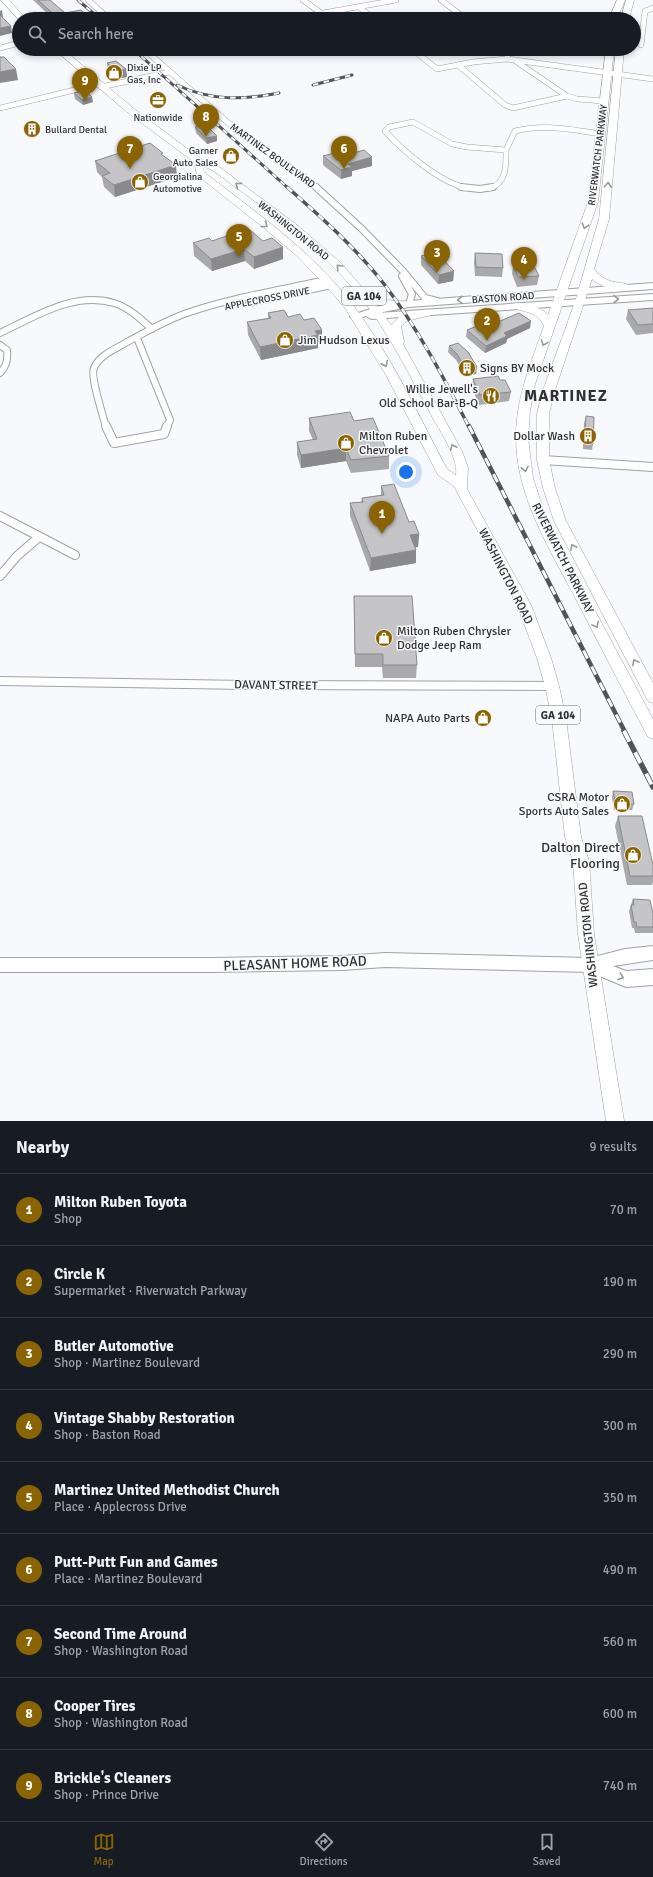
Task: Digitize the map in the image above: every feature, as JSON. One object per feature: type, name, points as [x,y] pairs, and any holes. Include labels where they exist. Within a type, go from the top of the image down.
[{"type":"main road","points":[[616,12],[621,0]]},
{"type":"main road","points":[[627,12],[630,0]]},
{"type":"main road","points":[[4,1],[15,12]]},
{"type":"main road","name":"WASHINGTON ROAD","points":[[66,56],[100,86],[198,161],[215,168],[305,236],[337,265],[377,313],[399,344],[420,381],[463,467],[459,483],[464,496],[524,605],[544,658],[552,686],[559,719],[573,837],[581,861],[586,934],[590,965],[615,1121]]},
{"type":"main road","name":"RIVERWATCH PARKWAY","points":[[609,56],[593,202],[527,393],[522,428],[523,458],[527,478],[536,506],[558,553],[653,733]]},
{"type":"main road","name":"RIVERWATCH PARKWAY","points":[[620,56],[607,203],[598,241],[581,297],[547,397],[543,414],[543,460],[549,488],[560,521],[653,696]]},
{"type":"main road","name":"WASHINGTON ROAD","points":[[198,161],[200,173],[288,243],[328,282],[382,356],[442,472],[459,483]]},
{"type":"main road","points":[[589,268],[599,282],[612,286],[653,286]]},
{"type":"main road","points":[[581,297],[626,287]]},
{"type":"main road","points":[[360,291],[381,302],[409,304]]},
{"type":"main road","points":[[355,317],[377,313],[427,313],[516,306],[559,298],[653,297]]},
{"type":"main road","name":"BASTON ROAD","points":[[377,313],[409,304],[437,301],[559,298]]},
{"type":"main road","points":[[516,306],[532,309],[542,314],[546,318],[550,327]]},
{"type":"main road","points":[[399,344],[397,328],[398,323],[403,319],[427,313]]},
{"type":"main road","points":[[527,393],[547,397]]},
{"type":"main road","name":"PLEASANT HOME ROAD","points":[[0,965],[213,965],[342,963],[385,960],[590,965],[625,956],[653,953]]},
{"type":"main road","name":"PLEASANT HOME ROAD","points":[[590,965],[626,979],[653,977]]},
{"type":"street","points":[[88,0],[102,12]]},
{"type":"street","points":[[303,0],[320,12]]},
{"type":"street","points":[[327,12],[396,0]]},
{"type":"street","points":[[441,0],[457,12]]},
{"type":"street","points":[[359,7],[365,12]]},
{"type":"street","points":[[641,38],[645,11],[653,8]]},
{"type":"street","points":[[0,48],[12,45]]},
{"type":"street","name":"MARTINEZ BOULEVARD","points":[[152,56],[241,134],[288,164],[310,181],[362,229],[425,298],[437,301]]},
{"type":"street","points":[[420,56],[436,69],[514,59],[653,78]]},
{"type":"street","points":[[514,59],[567,96],[577,99],[604,101]]},
{"type":"street","points":[[458,65],[505,105],[514,108],[567,96]]},
{"type":"street","points":[[0,108],[170,72]]},
{"type":"street","points":[[506,150],[456,145],[444,141],[425,126],[412,122],[389,127],[385,131],[390,137],[420,161],[448,180],[456,185],[473,189],[498,185],[503,179],[506,150],[515,131],[527,127],[548,127],[600,134]]},
{"type":"street","name":"MARTINEZ BOULEVARD","points":[[397,266],[412,294],[409,304]]},
{"type":"street","name":"APPLECROSS DRIVE","points":[[137,338],[170,420],[164,434],[114,443],[107,431],[94,380],[93,369],[99,360],[111,351],[152,329],[187,313],[239,305],[328,282]]},
{"type":"street","points":[[0,333],[70,302],[93,300],[114,303],[132,313],[152,329]]},
{"type":"street","points":[[0,345],[7,350],[8,359],[6,368],[0,373]]},
{"type":"street","points":[[543,460],[593,462],[653,468]]},
{"type":"street","points":[[0,516],[75,555]]},
{"type":"street","points":[[0,576],[17,556],[38,537]]},
{"type":"street","name":"DAVANT STREET","points":[[0,681],[246,686],[552,686]]},
{"type":"building","points":[[38,0],[50,0],[64,12],[51,12]]},
{"type":"building","points":[[81,10],[83,12],[70,12]]},
{"type":"building","points":[[0,15],[11,26],[0,28]]},
{"type":"building","points":[[0,57],[4,57],[16,69],[0,72]]},
{"type":"building","points":[[116,61],[126,69],[116,71],[107,63]]},
{"type":"building","points":[[85,90],[92,97],[82,100],[74,93]]},
{"type":"building","points":[[206,125],[217,136],[206,138],[195,127]]},
{"type":"building","points":[[150,143],[163,153],[161,154],[176,165],[114,185],[102,176],[110,173],[95,161]]},
{"type":"building","points":[[364,150],[372,157],[348,164],[352,167],[341,170],[323,156],[334,153],[339,157]]},
{"type":"building","points":[[247,229],[263,241],[272,238],[283,247],[254,257],[244,249],[211,259],[193,243],[209,238],[212,241]]},
{"type":"building","points":[[436,252],[454,271],[439,275],[421,256]]},
{"type":"building","points":[[475,253],[502,254],[503,268],[476,267]]},
{"type":"building","points":[[533,264],[539,276],[518,277],[513,265]]},
{"type":"building","points":[[653,308],[653,324],[638,325],[628,310]]},
{"type":"building","points":[[284,310],[288,317],[300,314],[304,320],[314,318],[322,330],[315,331],[318,335],[260,347],[247,322],[271,318],[268,313]]},
{"type":"building","points":[[519,313],[531,321],[504,333],[507,336],[486,346],[467,330],[487,322],[491,325]]},
{"type":"building","points":[[458,343],[468,352],[477,367],[466,369],[457,354],[449,346]]},
{"type":"building","points":[[498,376],[500,380],[505,380],[511,392],[480,395],[473,379]]},
{"type":"building","points":[[350,412],[354,421],[373,418],[389,456],[351,460],[346,448],[301,455],[297,442],[317,439],[309,418]]},
{"type":"building","name":"Dollar Wash","points":[[586,416],[594,417],[593,444],[584,443]]},
{"type":"building","points":[[394,484],[409,522],[414,521],[419,534],[410,535],[416,550],[371,558],[350,503],[363,502],[362,498],[384,495],[381,486]]},
{"type":"building","name":"Milton Ruben Chrysler Dodge Jeep Ram","points":[[354,596],[412,596],[417,665],[383,665],[383,654],[355,654]]},
{"type":"building","points":[[613,791],[632,792],[634,804],[616,804]]},
{"type":"building","name":"Dalton Direct Flooring","points":[[618,816],[642,816],[653,865],[653,876],[630,876]]},
{"type":"building","points":[[633,899],[650,900],[653,914],[653,927],[637,927],[636,922],[634,922],[631,905],[634,905]]},
{"type":"railway","points":[[78,0],[92,12]]},
{"type":"railway","points":[[141,56],[288,188]]},
{"type":"railway","points":[[313,85],[352,75]]},
{"type":"railway","points":[[177,85],[202,94],[227,98],[253,97],[279,93]]},
{"type":"railway","points":[[287,187],[350,245],[384,284],[419,335],[469,427]]},
{"type":"railway","points":[[469,426],[625,732]]},
{"type":"railway","points":[[624,731],[653,787]]},
{"type":"place","name":"Dixie LP Gas, Inc","points":[[114,73]]},
{"type":"place","name":"Nationwide","points":[[158,100]]},
{"type":"place","name":"Brickle's Cleaners","points":[[85,101]]},
{"type":"place","name":"Bullard Dental","points":[[32,129]]},
{"type":"place","name":"Cooper Tires","points":[[206,137]]},
{"type":"place","name":"Garner Auto Sales","points":[[231,156]]},
{"type":"place","name":"Second Time Around","points":[[130,169]]},
{"type":"place","name":"Putt-Putt Fun and Games","points":[[344,169]]},
{"type":"place","name":"Georgialina Automotive","points":[[140,182]]},
{"type":"place","name":"Martinez United Methodist Church","points":[[239,257]]},
{"type":"place","name":"Butler Automotive","points":[[437,273]]},
{"type":"place","name":"Vintage Shabby Restoration","points":[[524,280]]},
{"type":"place","name":"Jim Hudson Lexus","points":[[285,340]]},
{"type":"place","name":"Circle K","points":[[487,341]]},
{"type":"place","name":"Signs BY Mock","points":[[467,368]]},
{"type":"place","name":"Willie Jewell's Old School Bar-B-Q","points":[[491,396]]},
{"type":"place","name":"Dollar Wash","points":[[588,436]]},
{"type":"place","name":"Milton Ruben Chevrolet","points":[[346,443]]},
{"type":"place","name":"Milton Ruben Toyota","points":[[382,534]]},
{"type":"place","name":"Milton Ruben Chrysler Dodge Jeep Ram","points":[[384,638]]},
{"type":"place","name":"NAPA Auto Parts","points":[[483,718]]},
{"type":"place","name":"CSRA Motor Sports Auto Sales","points":[[622,804]]},
{"type":"place","name":"Dalton Direct Flooring","points":[[633,855]]},
{"type":"district","name":"MARTINEZ","points":[[566,395]]}]
